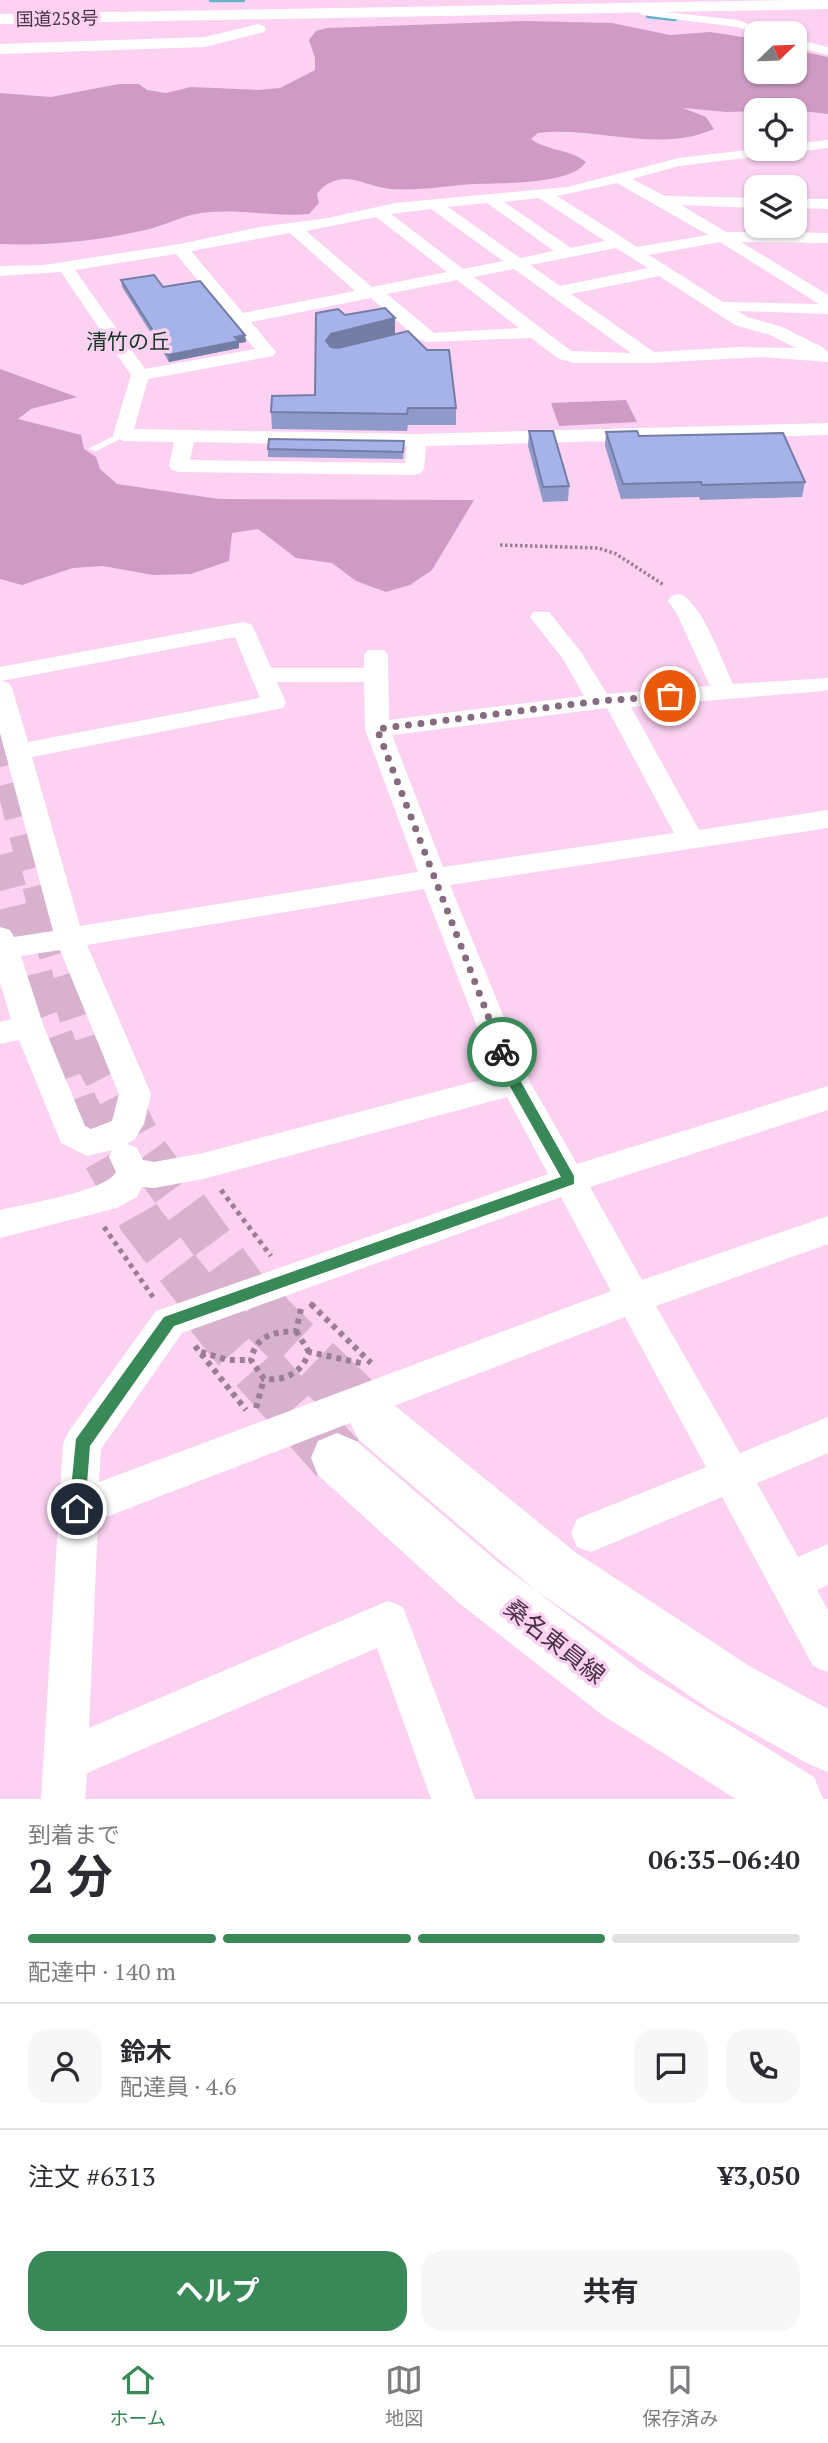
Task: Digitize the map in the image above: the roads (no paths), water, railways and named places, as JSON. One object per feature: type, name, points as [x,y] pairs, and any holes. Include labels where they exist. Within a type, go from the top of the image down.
[{"type":"main road","points":[[127,0],[202,10]]},
{"type":"main road","name":"国道258号","points":[[0,11],[746,0]]},
{"type":"main road","points":[[0,11],[57,8],[83,1]]},
{"type":"main road","name":"国道258号","points":[[0,19],[828,4]]},
{"type":"main road","points":[[1,47],[205,42],[281,22],[315,17],[514,9]]},
{"type":"main road","points":[[1,47],[171,42],[214,36],[226,30],[213,21],[142,16]]},
{"type":"main road","name":"桑名東員線","points":[[792,1799],[622,1693],[479,1583],[357,1440],[730,1688],[828,1742]]},
{"type":"street","points":[[646,13],[744,26]]},
{"type":"street","points":[[807,45],[828,51]]},
{"type":"street","points":[[807,146],[828,144]]},
{"type":"street","points":[[0,271],[65,267],[180,249],[234,237],[295,229],[432,203],[567,191],[679,162],[718,163],[744,158]]},
{"type":"street","points":[[617,177],[662,200],[828,302]]},
{"type":"street","points":[[543,194],[741,321],[776,331],[825,356]]},
{"type":"street","points":[[662,200],[716,196],[744,212]]},
{"type":"street","points":[[489,199],[568,253]]},
{"type":"street","points":[[432,203],[650,358]]},
{"type":"street","points":[[807,203],[828,204]]},
{"type":"street","points":[[379,212],[565,355],[575,358],[650,358],[748,352],[825,356]]},
{"type":"street","points":[[634,253],[722,237],[744,220]]},
{"type":"street","points":[[295,229],[424,335]]},
{"type":"street","points":[[807,233],[828,239]]},
{"type":"street","points":[[240,319],[617,243]]},
{"type":"street","points":[[140,375],[267,352],[180,249]]},
{"type":"street","points":[[65,267],[140,375]]},
{"type":"street","points":[[557,292],[662,270]]},
{"type":"street","points":[[717,305],[828,309]]},
{"type":"street","points":[[399,342],[424,335],[446,338],[536,332]]},
{"type":"street","points":[[140,375],[123,435],[417,440],[827,431]]},
{"type":"street","points":[[185,438],[179,466],[414,469],[417,440]]},
{"type":"street","points":[[680,601],[688,612],[724,691]]},
{"type":"street","points":[[541,617],[607,701],[691,839]]},
{"type":"street","points":[[0,674],[243,629],[265,675],[274,703],[18,752]]},
{"type":"street","points":[[265,675],[376,665],[377,729],[476,989],[515,1083],[828,1651]]},
{"type":"street","points":[[377,729],[607,701],[823,684]]},
{"type":"street","points":[[0,688],[69,938],[135,1094],[133,1119],[115,1138],[88,1143],[72,1134],[15,1030],[1,943],[69,938],[435,878],[828,819]]},
{"type":"street","points":[[133,1172],[154,1175],[203,1166],[515,1083]]},
{"type":"street","points":[[453,1799],[388,1622],[64,1779],[82,1444],[169,1322],[570,1180],[828,1098]]},
{"type":"street","points":[[115,1138],[133,1172]]},
{"type":"street","points":[[0,1224],[91,1204],[125,1187],[133,1172]]},
{"type":"street","points":[[77,1509],[635,1298],[828,1230]]},
{"type":"street","points":[[592,1533],[828,1435]]},
{"type":"street","points":[[789,1582],[828,1564]]},
{"type":"lane","points":[[93,449],[123,435]]},
{"type":"waterway","points":[[211,0],[243,0]]},
{"type":"waterway","points":[[648,16],[675,19]]},
{"type":"tunnel","points":[[0,731],[47,913]]},
{"type":"tunnel","points":[[0,855],[15,913]]},
{"type":"tunnel","points":[[14,911],[35,993],[76,1106],[140,1219],[207,1306]]},
{"type":"tunnel","points":[[47,911],[92,1049],[144,1150],[258,1306]]},
{"type":"tunnel","points":[[205,1304],[233,1340],[337,1458]]},
{"type":"tunnel","points":[[257,1304],[268,1319],[376,1422]]},
{"type":"district","name":"清竹の丘","points":[[128,341]]}]
